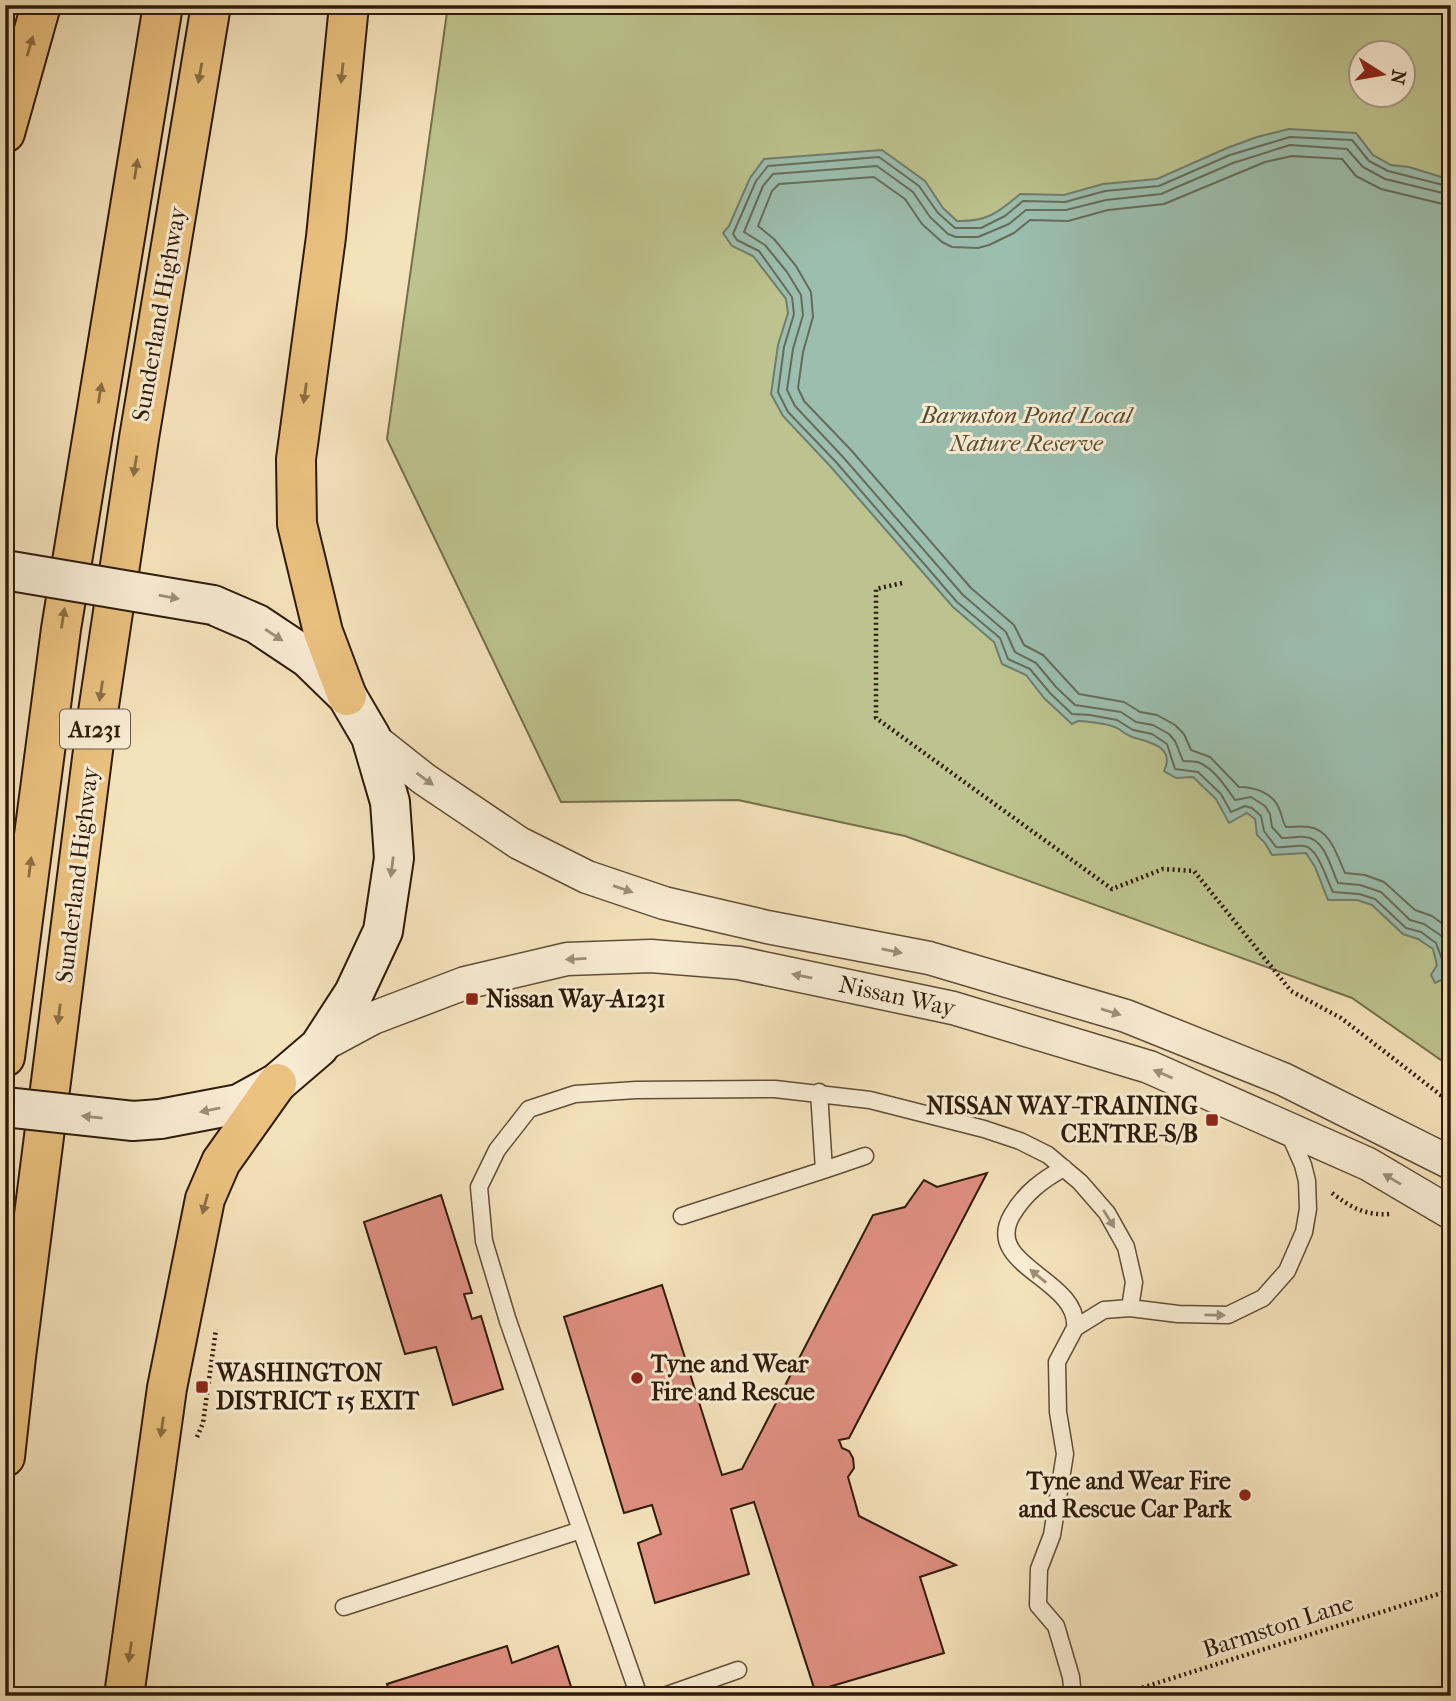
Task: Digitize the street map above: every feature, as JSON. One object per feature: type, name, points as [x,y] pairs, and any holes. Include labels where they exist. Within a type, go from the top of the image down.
[{"type":"highway","points":[[5,133],[41,5]]},
{"type":"highway","name":"Sunderland Highway","points":[[5,1057],[61,629],[163,5]]},
{"type":"highway","name":"Sunderland Highway","points":[[5,1457],[97,719],[139,438],[211,5]]},
{"type":"highway","points":[[347,696],[323,632],[297,524],[296,459],[326,237],[349,5]]},
{"type":"highway","points":[[124,1696],[167,1388],[205,1199],[221,1162],[277,1083]]},
{"type":"street","points":[[5,570],[212,605],[257,624],[308,658],[347,696],[371,737],[390,802],[394,858],[383,931],[354,993],[319,1048],[277,1083],[239,1104],[160,1119],[134,1121],[5,1107]]},
{"type":"street","name":"Nissan Way","points":[[371,737],[424,779],[519,843],[587,877],[664,904],[929,958],[1126,1016],[1283,1079],[1451,1163]]},
{"type":"street","name":"Nissan Way","points":[[319,1048],[373,1018],[466,983],[567,958],[651,956],[740,962],[953,1008],[1149,1068],[1368,1164],[1451,1213]]},
{"type":"lane","points":[[639,1696],[508,1321],[484,1241],[479,1187],[497,1150],[529,1110],[575,1094],[636,1090],[775,1089],[820,1092],[870,1100],[984,1129],[1020,1141],[1048,1155],[1080,1182],[1107,1213],[1126,1247],[1134,1282],[1130,1308]]},
{"type":"lane","points":[[820,1092],[824,1170]]},
{"type":"lane","points":[[1075,1328],[1104,1310],[1130,1308],[1178,1314],[1227,1315],[1263,1298],[1287,1271],[1304,1232],[1308,1209],[1307,1181],[1303,1165],[1285,1126]]},
{"type":"lane","points":[[681,1216],[865,1156]]},
{"type":"lane","points":[[1064,1168],[1029,1191],[1018,1205],[1008,1222],[1007,1243],[1018,1259],[1066,1299],[1076,1317],[1075,1328],[1057,1362],[1059,1412],[1065,1454],[1052,1535],[1039,1569],[1038,1605],[1056,1626],[1073,1696]]},
{"type":"lane","points":[[344,1607],[581,1530]]},
{"type":"lane","points":[[664,1696],[738,1670]]},
{"type":"path","points":[[902,583],[876,589],[876,718],[1112,890],[1163,869],[1194,871],[1291,990],[1341,1018],[1451,1103]]},
{"type":"path","points":[[1307,1181],[1328,1190],[1358,1210],[1374,1215],[1398,1215]]},
{"type":"path","name":"Barmston Lane","points":[[1116,1696],[1451,1590]]},
{"type":"green space","name":"Barmston Pond Local Nature Reserve","points":[[448,5],[1451,5],[1451,1067],[1352,998],[905,836],[738,800],[561,802],[387,439]]},
{"type":"water","points":[[1289,129],[1356,133],[1373,155],[1391,165],[1409,167],[1451,180],[1451,984],[1441,980],[1435,983],[1431,975],[1437,965],[1433,949],[1418,939],[1403,934],[1372,905],[1357,900],[1328,900],[1315,867],[1306,853],[1272,855],[1257,835],[1255,819],[1247,813],[1229,823],[1216,799],[1193,777],[1176,778],[1164,771],[1166,756],[1158,747],[1108,725],[1078,721],[1072,724],[1044,698],[1026,675],[1002,664],[994,642],[953,607],[783,416],[771,394],[778,345],[788,313],[786,299],[753,256],[732,246],[723,233],[729,226],[750,178],[764,159],[882,150],[925,181],[943,208],[957,221],[967,221],[991,215],[1020,194],[1064,195],[1103,184],[1157,179],[1227,148]]},
{"type":"building","name":"Tyne and Wear Fire and Rescue","points":[[987,1173],[849,1438],[839,1440],[842,1448],[849,1451],[853,1458],[854,1468],[848,1477],[859,1516],[956,1565],[920,1577],[944,1653],[815,1691],[754,1502],[731,1509],[749,1574],[655,1603],[638,1543],[661,1534],[652,1505],[624,1513],[564,1317],[662,1285],[722,1475],[742,1469],[873,1215],[905,1207],[924,1180],[937,1187]]},
{"type":"building","points":[[441,1195],[472,1293],[464,1294],[472,1319],[481,1316],[503,1389],[453,1405],[436,1347],[405,1354],[364,1222]]},
{"type":"building","points":[[507,1646],[512,1663],[558,1646],[574,1696],[390,1696],[387,1684]]},
{"type":"place","name":"Nissan Way-A1231","points":[[472,999]]},
{"type":"place","name":"NISSAN WAY-TRAINING CENTRE-S/B","points":[[1212,1120]]},
{"type":"place","name":"Tyne and Wear Fire and Rescue","points":[[637,1378]]},
{"type":"place","name":"WASHINGTON DISTRICT 15 EXIT","points":[[202,1387]]},
{"type":"place","name":"Tyne and Wear Fire and Rescue Car Park","points":[[1245,1495]]}]
